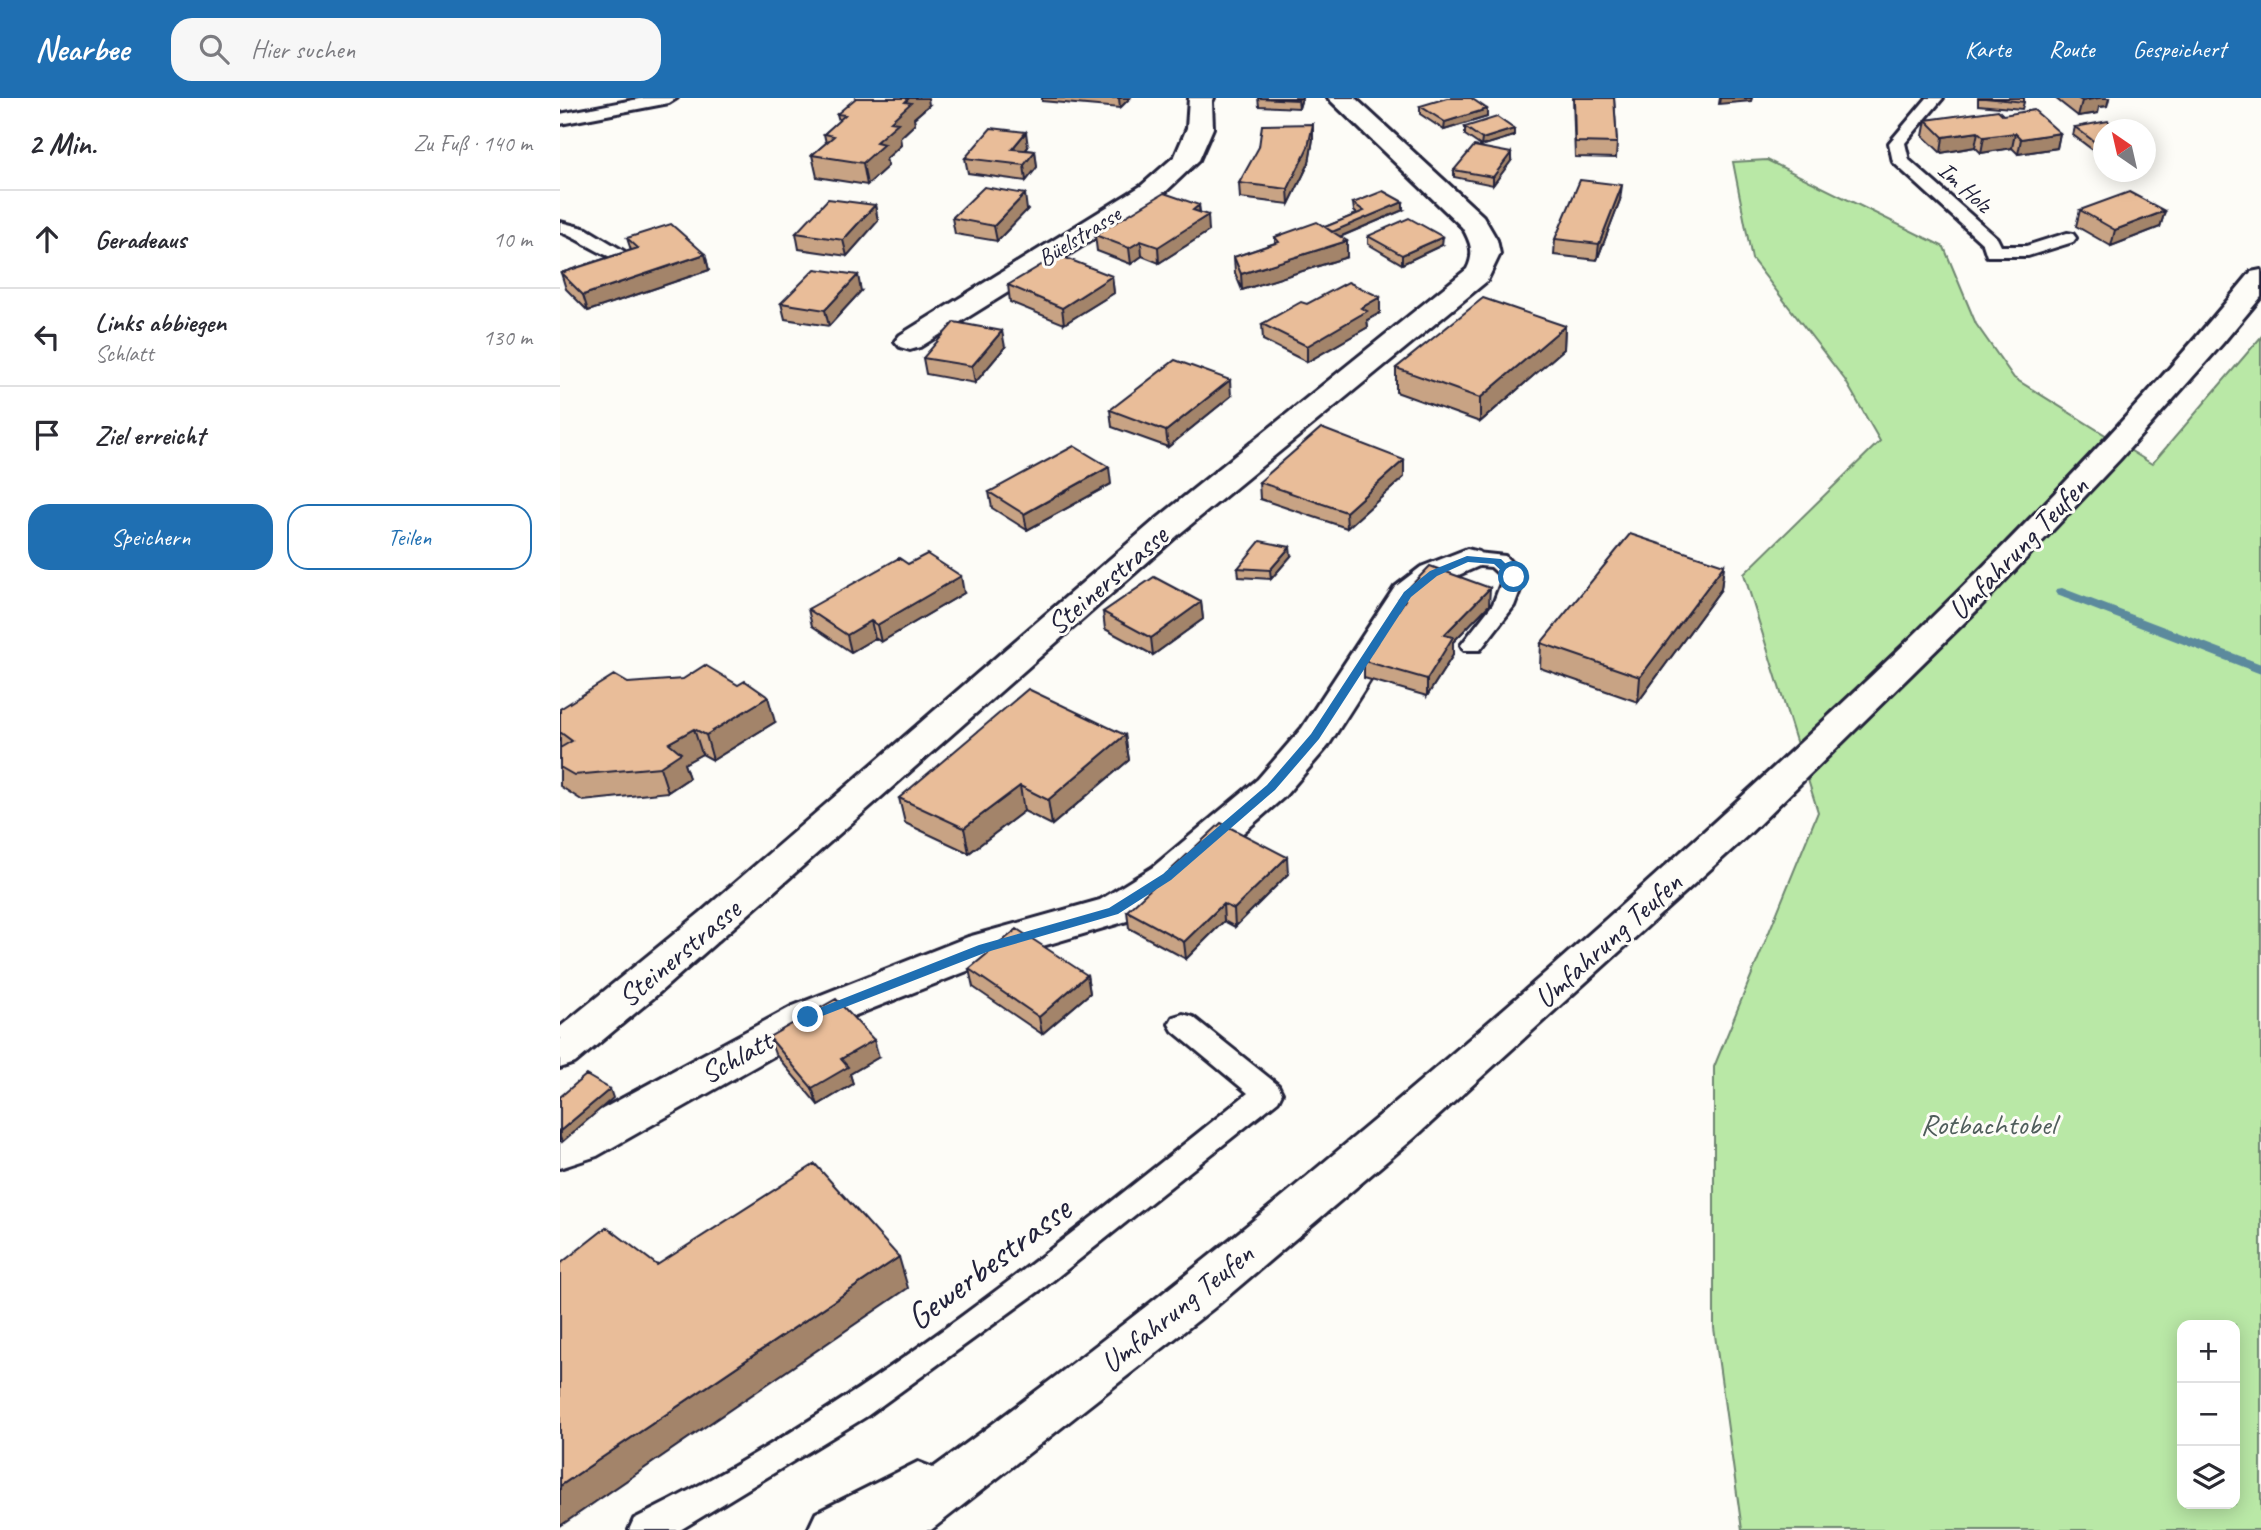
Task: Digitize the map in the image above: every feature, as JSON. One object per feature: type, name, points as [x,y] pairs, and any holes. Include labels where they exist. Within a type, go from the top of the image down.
[{"type":"street","name":"Büelstrasse","points":[[910,341],[1150,192],[1186,160],[1200,128],[1199,101],[1202,98]]},
{"type":"street","name":"Steinerstrasse","points":[[560,1051],[760,886],[1164,529],[1307,410],[1469,284],[1483,268],[1488,255],[1483,238],[1473,222],[1339,98]]},
{"type":"street","name":"Umfahrung Teufen","points":[[890,1530],[1031,1427],[1351,1165],[1592,956],[1806,760],[1983,585],[2194,360],[2261,278]]},
{"type":"street","name":"Schlatt","points":[[560,1150],[581,1143],[808,1017],[983,948],[1113,911],[1167,877],[1271,788],[1315,737],[1407,595],[1433,574],[1467,559]]},
{"type":"street","points":[[834,1530],[1031,1427]]},
{"type":"lane","points":[[560,119],[669,98]]},
{"type":"lane","name":"Im Holz","points":[[1935,98],[1897,143],[1901,162],[1991,242],[1993,252],[2028,251],[2067,238]]},
{"type":"lane","points":[[560,227],[581,233],[623,256]]},
{"type":"lane","points":[[1467,559],[1497,561],[1514,577],[1503,606],[1472,645]]},
{"type":"lane","name":"Gewerbestrasse","points":[[646,1530],[685,1512],[879,1393],[1011,1296],[1268,1093],[1183,1024]]},
{"type":"green space","name":"Rotbachtobel","points":[[1767,160],[1944,247],[1976,324],[2014,378],[2152,464],[2261,337],[2261,1530],[1742,1530],[1714,1328],[1714,1067],[1818,812],[1744,574],[1880,441],[1845,380],[1752,259],[1733,162]]},
{"type":"building","points":[[856,98],[909,98],[905,102],[911,103],[890,122],[898,123],[876,142],[884,144],[863,163],[812,155],[834,136],[824,134],[845,115],[837,114]]},
{"type":"building","points":[[1259,98],[1299,98],[1298,100]]},
{"type":"building","points":[[1447,98],[1471,98],[1487,109],[1445,122],[1420,106]]},
{"type":"building","points":[[1574,98],[1614,98],[1617,143],[1575,142]]},
{"type":"building","points":[[1985,98],[2024,98],[2024,102]]},
{"type":"building","points":[[2077,98],[2099,98],[2082,101]]},
{"type":"building","points":[[1998,110],[2003,115],[2034,110],[2060,133],[2021,139],[2015,133],[1984,137],[1978,132],[1943,137],[1926,120]]},
{"type":"building","points":[[1497,117],[1514,129],[1482,139],[1465,127]]},
{"type":"building","points":[[1313,124],[1308,147],[1288,189],[1239,183],[1259,147],[1262,125]]},
{"type":"building","points":[[2093,124],[2093,141],[2075,127]]},
{"type":"building","points":[[991,128],[1026,132],[1012,149],[1035,151],[1024,165],[965,158]]},
{"type":"building","points":[[1474,146],[1511,153],[1493,177],[1454,170]]},
{"type":"building","points":[[1580,180],[1622,185],[1599,244],[1555,239]]},
{"type":"building","points":[[984,187],[1025,194],[994,226],[952,218]]},
{"type":"building","points":[[1383,191],[1403,202],[1332,232],[1325,227],[1364,211],[1353,203]]},
{"type":"building","points":[[2129,192],[2165,211],[2115,230],[2080,210]]},
{"type":"building","points":[[1164,193],[1199,205],[1193,210],[1208,215],[1158,247],[1141,241],[1129,248],[1095,235]]},
{"type":"building","points":[[828,199],[875,205],[843,240],[796,233]]},
{"type":"building","points":[[1409,218],[1443,237],[1402,255],[1368,236]]},
{"type":"building","points":[[1317,222],[1347,241],[1241,274],[1234,257],[1279,242],[1275,237]]},
{"type":"building","points":[[671,224],[705,254],[583,295],[561,273],[638,248],[627,238]]},
{"type":"building","points":[[1058,255],[1112,276],[1062,308],[1008,285]]},
{"type":"building","points":[[815,269],[858,275],[825,310],[781,303]]},
{"type":"building","points":[[1348,282],[1380,297],[1361,308],[1367,311],[1307,346],[1262,324],[1301,302],[1307,304]]},
{"type":"building","points":[[1483,298],[1565,326],[1480,398],[1396,368]]},
{"type":"building","points":[[954,322],[1002,331],[972,366],[923,358]]},
{"type":"building","points":[[1175,360],[1230,380],[1166,431],[1110,410]]},
{"type":"building","points":[[1321,428],[1404,460],[1346,512],[1259,482]]},
{"type":"building","points":[[1074,446],[1109,467],[1024,514],[989,492]]},
{"type":"building","points":[[1630,534],[1724,565],[1640,677],[1541,643]]},
{"type":"building","points":[[1260,541],[1290,547],[1270,570],[1238,568]]},
{"type":"building","points":[[927,554],[961,576],[877,625],[871,621],[847,635],[808,609],[899,558],[908,564]]},
{"type":"building","points":[[1430,566],[1490,588],[1444,635],[1453,637],[1427,679],[1364,661],[1405,600],[1399,598]]},
{"type":"building","points":[[1154,577],[1201,602],[1151,638],[1103,612]]},
{"type":"building","points":[[705,665],[738,685],[745,681],[768,697],[706,735],[694,729],[669,743],[681,753],[660,767],[574,775],[560,767],[560,748],[572,741],[560,732],[560,709],[614,675],[628,683],[683,679]]},
{"type":"building","points":[[1028,689],[1125,735],[1048,800],[1020,786],[964,828],[899,798]]},
{"type":"building","points":[[1221,823],[1287,857],[1234,909],[1223,904],[1184,942],[1127,911]]},
{"type":"building","points":[[1017,929],[1087,975],[1039,1017],[969,969]]},
{"type":"building","points":[[836,999],[874,1040],[841,1059],[848,1067],[812,1088],[769,1037]]},
{"type":"building","points":[[586,1075],[610,1089],[560,1131],[560,1097]]},
{"type":"building","points":[[815,1164],[899,1257],[560,1486],[560,1264],[607,1227],[657,1265]]},
{"type":"waterway","points":[[2062,592],[2261,669]]},
{"type":"route","points":[[808,1017],[983,948],[1113,911],[1167,877],[1271,788],[1315,737],[1407,595],[1433,574],[1467,559],[1497,561],[1514,577]]}]
